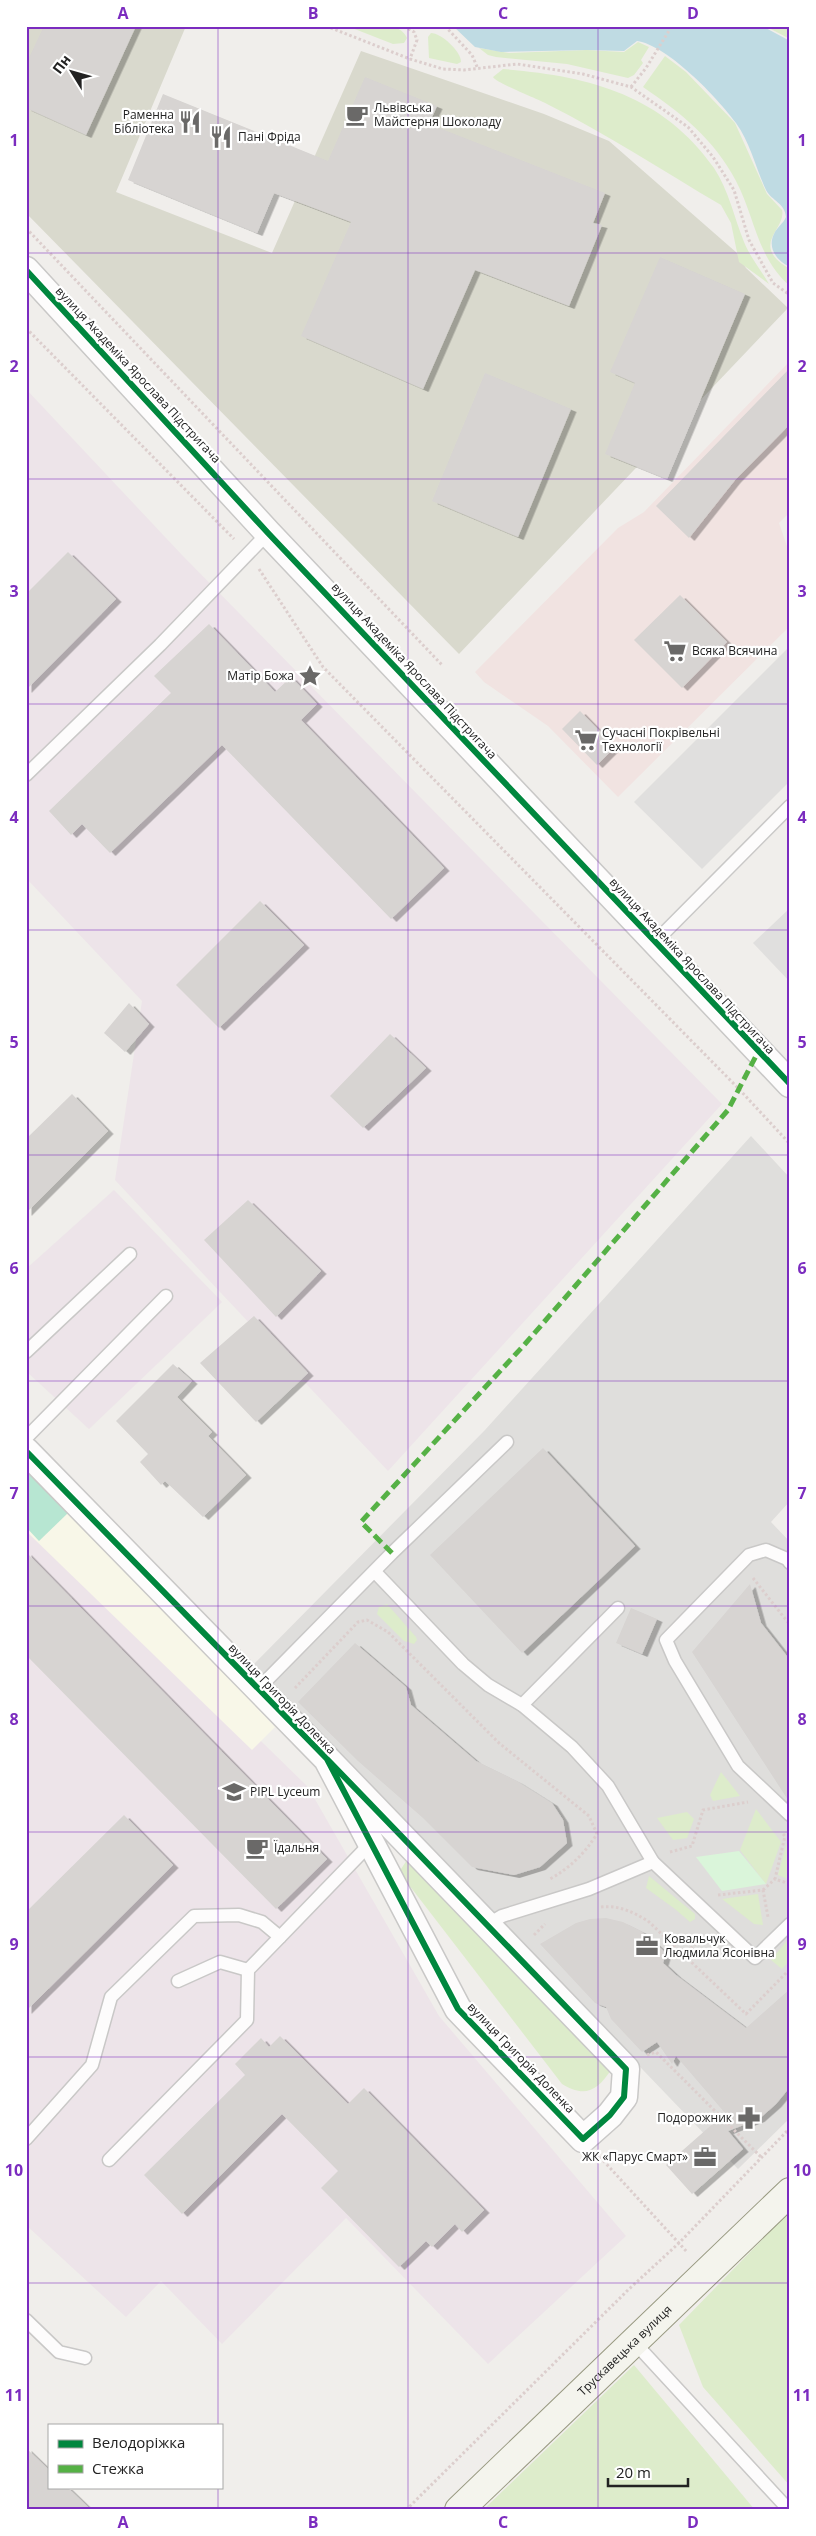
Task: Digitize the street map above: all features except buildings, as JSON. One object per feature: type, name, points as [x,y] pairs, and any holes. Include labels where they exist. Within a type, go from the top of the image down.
[{"type":"street","name":"вулиця Академіка Ярослава Підстригача","points":[[26,270],[268,533],[654,943],[790,1084]]},
{"type":"street","name":"вулиця Григорія Доленка","points":[[26,1451],[327,1759],[458,2010],[583,2139]]},
{"type":"street","points":[[327,1759],[626,2069],[624,2097],[610,2115],[583,2139]]},
{"type":"street","name":"Трускавецька вулиця","points":[[459,2510],[790,2192]]},
{"type":"lane","points":[[26,775],[160,645],[268,533]]},
{"type":"lane","points":[[654,943],[790,806]]},
{"type":"lane","points":[[26,1352],[130,1254]]},
{"type":"lane","points":[[26,1438],[166,1296]]},
{"type":"lane","points":[[258,1689],[507,1442]]},
{"type":"lane","points":[[790,1563],[787,1559],[766,1550],[749,1555],[666,1640],[675,1661],[738,1766],[790,1815]]},
{"type":"lane","points":[[375,1572],[463,1664],[488,1685],[522,1705],[572,1747],[608,1786],[658,1858],[755,1958],[790,1924]]},
{"type":"lane","points":[[522,1705],[618,1608]]},
{"type":"lane","points":[[109,2160],[247,2020],[248,1970],[370,1844]]},
{"type":"lane","points":[[487,1924],[502,1916],[589,1889],[658,1858]]},
{"type":"lane","points":[[26,2139],[92,2065],[111,1997],[194,1916],[239,1915],[262,1922],[280,1937]]},
{"type":"lane","points":[[178,1981],[220,1962],[248,1970]]},
{"type":"lane","points":[[26,2320],[59,2352],[85,2358]]},
{"type":"lane","points":[[634,2342],[789,2510]]},
{"type":"path","points":[[326,26],[410,59],[444,69],[478,69],[517,64],[583,74],[631,87],[688,127],[713,157],[734,190],[749,240],[773,283],[790,295]]},
{"type":"path","points":[[404,26],[414,32],[417,40],[410,59]]},
{"type":"path","points":[[445,26],[472,55],[478,69]]},
{"type":"path","points":[[631,87],[646,68],[672,26]]},
{"type":"path","points":[[26,228],[442,666]]},
{"type":"path","points":[[26,328],[248,554],[324,667],[738,1088],[790,1144]]},
{"type":"path","points":[[749,1572],[790,1625]]},
{"type":"path","points":[[292,1691],[358,1622],[367,1620],[388,1632],[499,1743],[589,1816],[597,1834],[584,1854],[569,1868],[542,1883]]},
{"type":"path","points":[[658,1858],[692,1846],[703,1810],[755,1801],[765,1791]]},
{"type":"path","points":[[779,1829],[790,1839]]},
{"type":"path","points":[[718,1900],[712,1896],[763,1890],[775,1879],[785,1836]]},
{"type":"path","points":[[775,1879],[790,1884]]},
{"type":"path","points":[[763,1890],[770,1925]]},
{"type":"path","points":[[594,1908],[612,1906],[631,1911],[648,1921],[746,2014],[790,1969]]},
{"type":"path","points":[[528,1941],[548,1922]]},
{"type":"path","points":[[684,1956],[706,1931]]},
{"type":"path","points":[[637,2058],[656,2052],[762,2158]]},
{"type":"path","points":[[406,2510],[628,2290],[679,2243],[790,2128]]},
{"type":"path","points":[[583,2139],[705,2274]]},
{"type":"shaded area","points":[[26,26],[186,26],[116,192],[272,253],[361,51],[544,114],[609,141],[737,253],[746,268],[788,308],[459,654],[26,213]]},
{"type":"shaded area","name":"Сучасні Покрівельні Технології","points":[[790,361],[790,512],[779,523],[790,555],[790,626],[618,797],[548,726],[484,682],[475,672],[618,528],[644,512]]},
{"type":"shaded area","points":[[26,389],[182,555],[722,1104],[388,1471],[115,1180],[142,1001],[26,878]]},
{"type":"shaded area","points":[[790,646],[790,781],[702,869],[634,802]]},
{"type":"shaded area","points":[[790,908],[790,982],[753,943]]},
{"type":"shaded area","name":"ЖК «Парус Смарт»","points":[[751,1136],[790,1178],[790,1501],[771,1522],[790,1542],[790,2118],[738,2169],[432,1850],[249,1669],[485,1430]]},
{"type":"shaded area","points":[[114,1190],[222,1302],[89,1429],[26,1371],[26,1269]]},
{"type":"shaded area","points":[[26,1462],[275,1727],[252,1750],[26,1531]]},
{"type":"shaded area","points":[[26,1511],[308,1787],[439,2016],[626,2236],[488,2364],[346,2218],[222,2344],[161,2281],[126,2317],[26,2225]]},
{"type":"green space","points":[[347,26],[389,26],[403,32],[407,38],[404,43],[393,44]]},
{"type":"green space","points":[[765,26],[790,26],[790,39]]},
{"type":"green space","points":[[431,33],[440,36],[450,43],[458,53],[461,62],[457,64],[429,58],[428,37]]},
{"type":"green space","points":[[638,42],[649,47],[641,60],[643,63],[634,75],[628,78],[567,64],[496,57],[488,55],[479,48],[509,53],[587,50],[624,52]]},
{"type":"green space","points":[[665,56],[686,72],[735,123],[767,194],[782,210],[782,217],[770,245],[772,252],[778,260],[790,269],[790,286],[770,263],[763,250],[736,181],[718,152],[696,128],[643,87]]},
{"type":"green space","points":[[503,69],[565,77],[593,84],[621,93],[647,106],[671,122],[693,143],[714,168],[727,195],[746,248],[769,284],[739,262],[731,223],[721,205],[591,128],[547,104],[496,80],[493,77]]},
{"type":"green space","points":[[26,1470],[68,1513],[39,1541],[26,1527]]},
{"type":"green space","points":[[387,1604],[416,1637],[417,1640],[414,1644],[404,1641],[377,1614],[379,1607]]},
{"type":"green space","points":[[721,1772],[740,1796],[713,1801],[710,1795]]},
{"type":"green space","points":[[756,1809],[781,1842],[766,1884],[740,1850]]},
{"type":"green space","points":[[687,1812],[694,1819],[687,1838],[673,1840],[657,1818]]},
{"type":"green space","points":[[787,1842],[790,1842],[790,1880],[778,1875]]},
{"type":"green space","points":[[739,1851],[766,1884],[722,1891],[696,1857]]},
{"type":"green space","points":[[407,1860],[611,2070],[601,2083],[590,2090],[584,2091],[577,2091],[562,2084],[399,1872]]},
{"type":"green space","points":[[649,1876],[695,1914],[695,1919],[690,1922],[646,1888]]},
{"type":"green space","points":[[758,1894],[763,1925],[754,1924],[722,1899]]},
{"type":"green space","points":[[790,1937],[790,1960],[782,1969],[771,1960]]},
{"type":"green space","points":[[790,2211],[790,2486],[703,2387],[679,2325]]},
{"type":"green space","points":[[634,2365],[755,2510],[483,2510]]},
{"type":"water","points":[[453,26],[762,26],[790,41],[790,267],[777,258],[772,244],[775,232],[786,217],[785,212],[781,205],[766,190],[741,130],[728,112],[705,87],[677,62],[663,52],[637,41],[624,51],[501,52],[475,47]]},
{"type":"marked path","points":[[392,1553],[361,1522],[525,1344],[728,1110],[758,1052]]},
{"type":"cycle path","points":[[26,270],[268,533],[790,1084]]},
{"type":"cycle path","points":[[26,1451],[327,1759],[458,2009],[583,2139],[610,2115],[624,2097],[626,2069],[327,1759]]},
{"type":"place","name":"Львівська Майстерня Шоколаду","points":[[357,115]]},
{"type":"place","name":"Раменна Бібліотека","points":[[190,122]]},
{"type":"place","name":"Пані Фріда","points":[[221,137]]},
{"type":"place","name":"Всяка Всячина","points":[[675,651]]},
{"type":"place","name":"Матір Божа","points":[[310,676]]},
{"type":"place","name":"Сучасні Покрівельні Технології","points":[[586,740]]},
{"type":"place","name":"PIPL Lyceum","points":[[234,1792]]},
{"type":"place","name":"Їдальня","points":[[257,1848]]},
{"type":"place","name":"Ковальчук Людмила Ясонівна","points":[[647,1946]]},
{"type":"place","name":"Подорожник","points":[[749,2118]]},
{"type":"place","name":"ЖК «Парус Смарт»","points":[[705,2157]]}]
